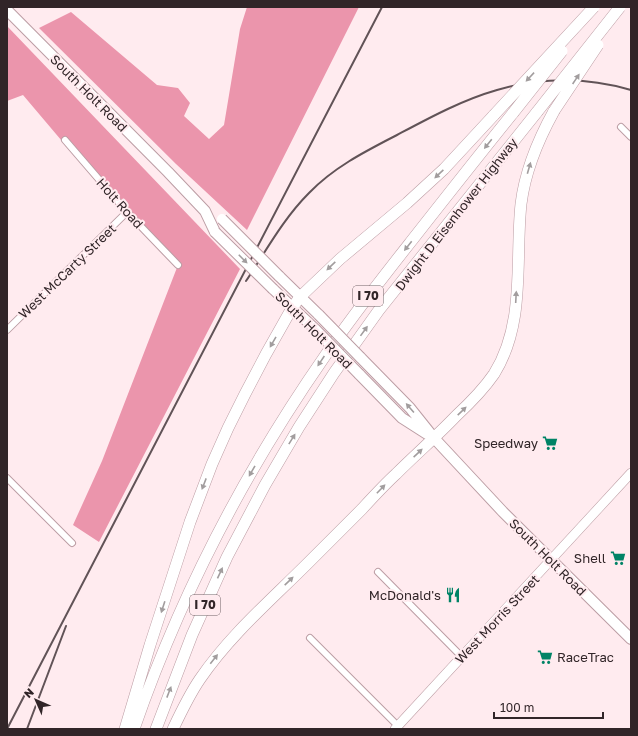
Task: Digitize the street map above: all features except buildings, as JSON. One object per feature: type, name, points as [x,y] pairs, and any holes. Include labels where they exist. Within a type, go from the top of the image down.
[{"type":"highway","name":"Dwight D Eisenhower Highway","points":[[134,729],[168,640],[200,569],[240,491],[270,439],[324,357],[360,307],[596,7]]},
{"type":"highway","points":[[125,729],[190,522],[212,464],[241,401],[292,308],[300,297],[360,240],[407,203],[444,169],[596,7]]},
{"type":"highway","name":"Dwight D Eisenhower Highway","points":[[156,729],[183,658],[224,564],[261,491],[296,432],[334,373],[379,310],[621,7]]},
{"type":"highway","points":[[173,729],[195,686],[226,645],[395,474],[471,402],[484,387],[498,366],[507,345],[516,311],[522,202],[525,182],[536,148],[554,111],[621,7]]},
{"type":"main road","name":"South Holt Road","points":[[7,10],[205,211],[215,232],[315,329],[402,418],[434,438]]},
{"type":"main road","name":"South Holt Road","points":[[205,211],[222,219],[367,363],[410,408],[434,438],[503,512],[631,639]]},
{"type":"main road","name":"West Morris Street","points":[[397,727],[631,473]]},
{"type":"street","points":[[621,127],[631,137]]},
{"type":"street","name":"Holt Road","points":[[65,140],[127,212],[178,265]]},
{"type":"street","name":"West McCarty Street","points":[[7,330],[127,212]]},
{"type":"street","points":[[7,478],[72,543]]},
{"type":"street","points":[[378,572],[462,657]]},
{"type":"street","points":[[310,638],[397,727]]},
{"type":"shaded area","points":[[247,7],[359,7],[247,230],[176,164],[39,28],[71,12],[157,85],[178,88],[190,103],[184,116],[209,139],[224,125],[240,29]]},
{"type":"shaded area","points":[[7,26],[240,269],[99,542],[73,525],[102,461],[178,265],[122,212],[23,95],[7,101]]},
{"type":"railway","points":[[7,729],[382,7]]},
{"type":"railway","points":[[246,281],[291,214],[309,193],[329,175],[362,154],[433,116],[484,94],[530,83],[564,80],[581,81],[631,90]]},
{"type":"railway","points":[[27,729],[66,626]]},
{"type":"place","name":"Speedway","points":[[550,443]]},
{"type":"place","name":"Shell","points":[[618,558]]},
{"type":"place","name":"McDonald's","points":[[453,595]]},
{"type":"place","name":"RaceTrac","points":[[545,657]]}]
